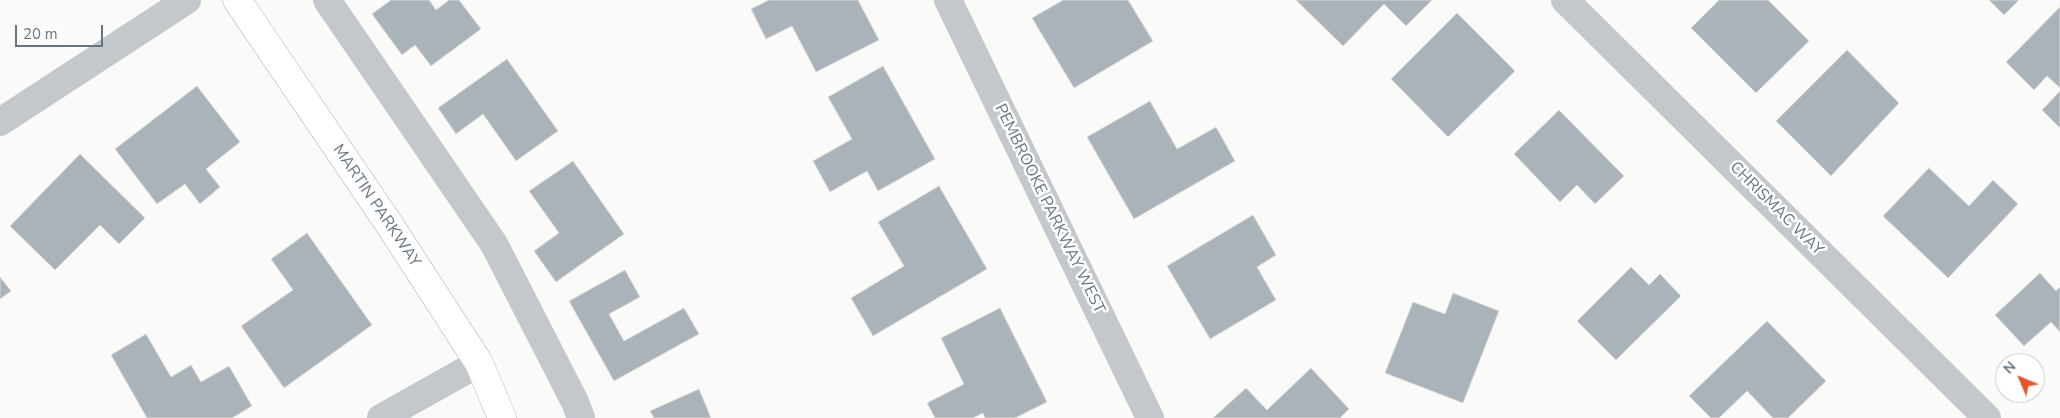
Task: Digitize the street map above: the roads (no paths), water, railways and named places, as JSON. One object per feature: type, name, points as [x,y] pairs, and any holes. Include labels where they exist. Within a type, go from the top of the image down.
[{"type":"street","points":[[0,122],[188,0]]},
{"type":"street","name":"MARTIN PARKWAY","points":[[237,0],[389,224],[479,363],[502,418]]},
{"type":"street","points":[[327,0],[494,244],[575,402],[581,418]]},
{"type":"street","name":"PEMBROOKE PARKWAY WEST","points":[[948,0],[1150,418]]},
{"type":"street","name":"CHRISMAC WAY","points":[[1565,0],[1987,418]]},
{"type":"street","points":[[381,418],[479,363]]}]
